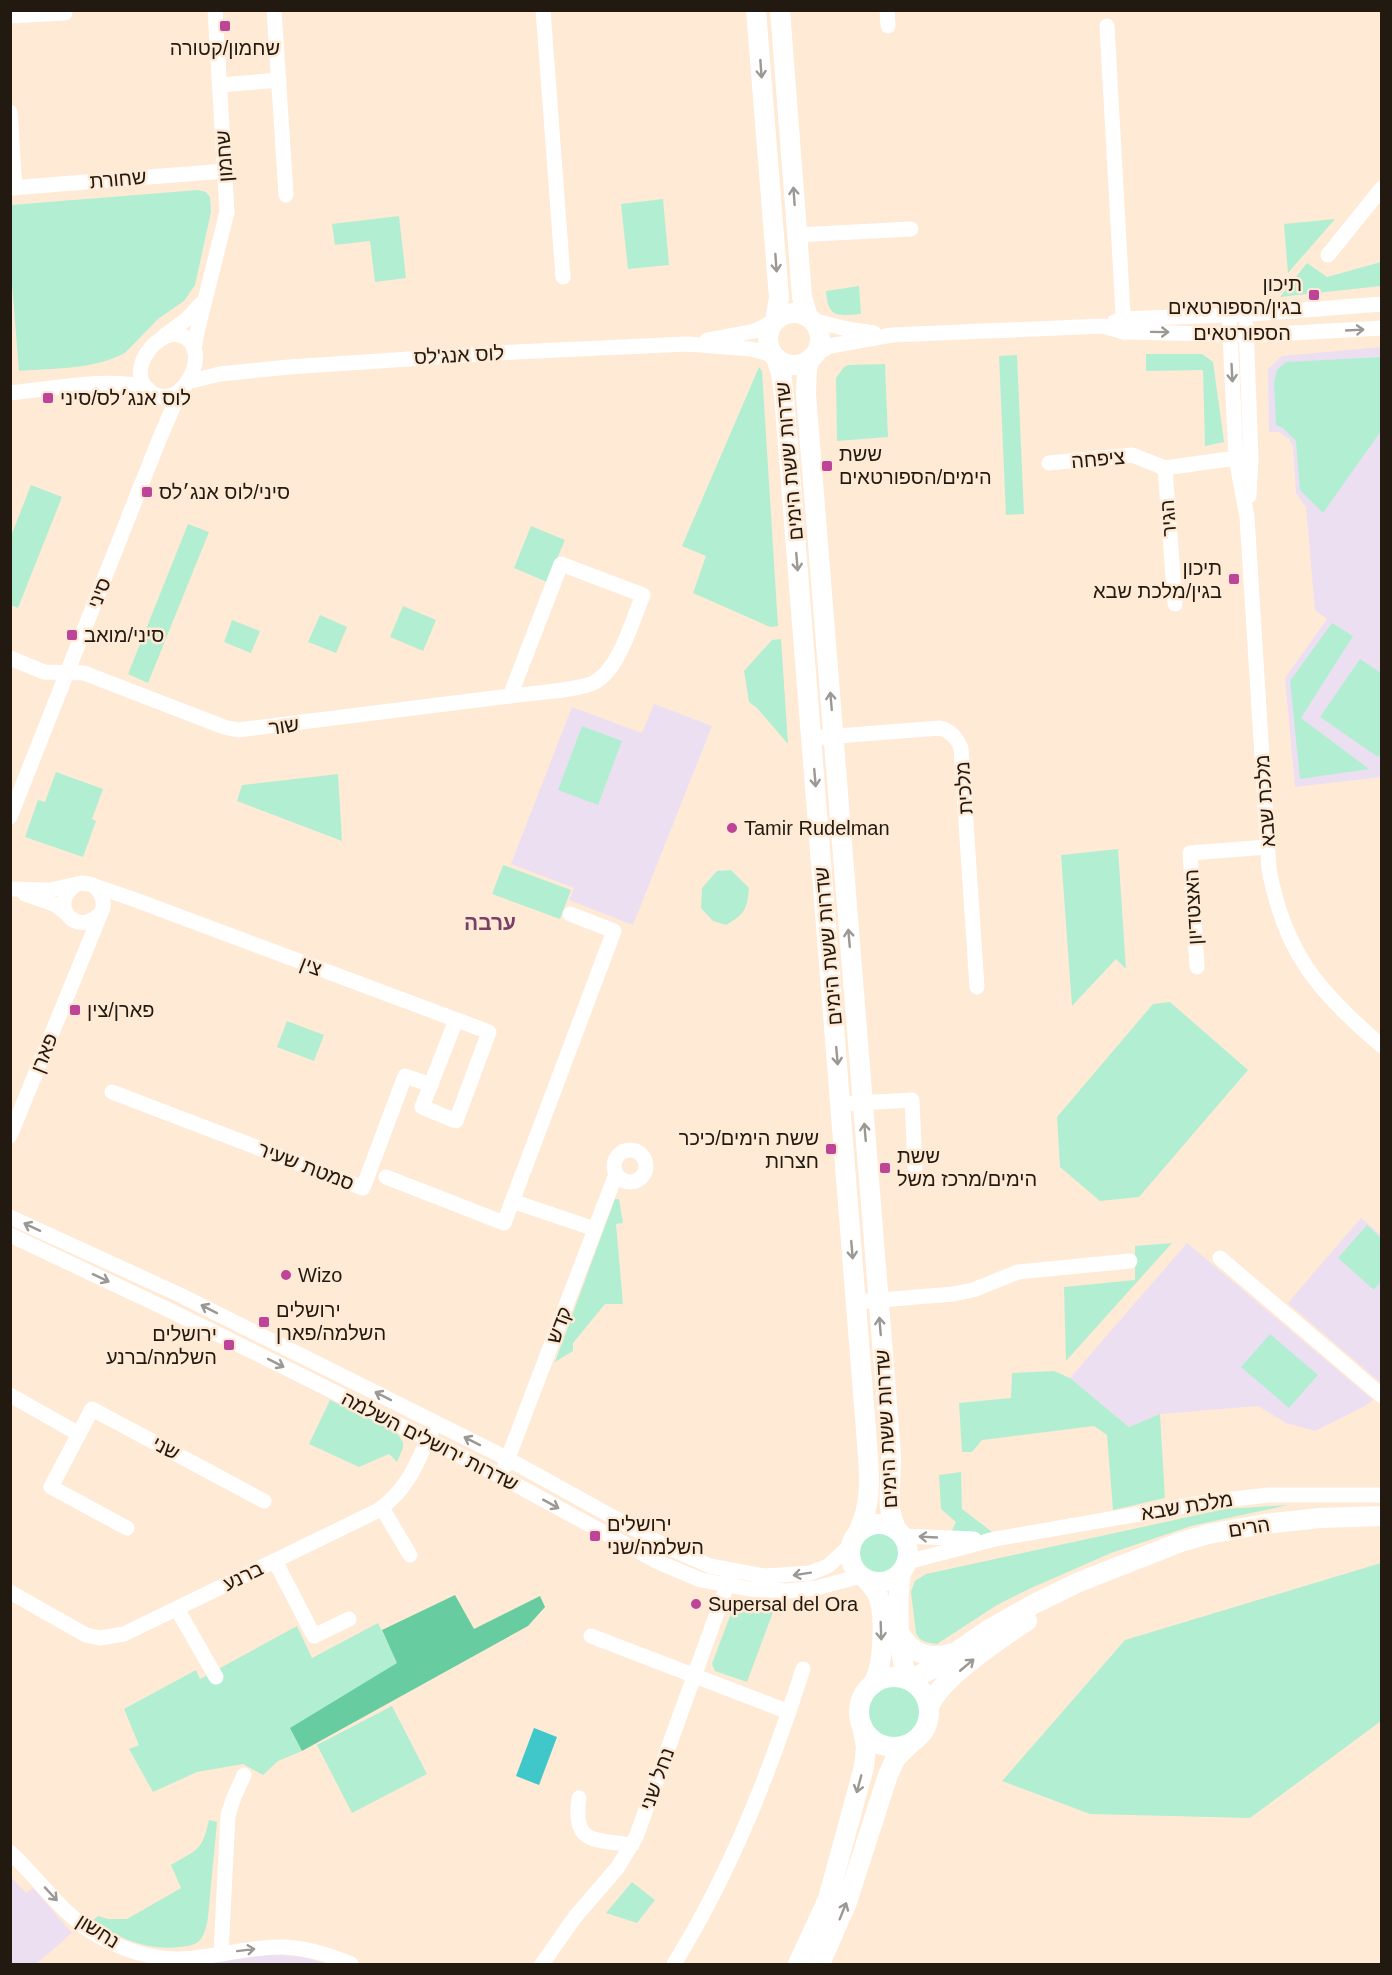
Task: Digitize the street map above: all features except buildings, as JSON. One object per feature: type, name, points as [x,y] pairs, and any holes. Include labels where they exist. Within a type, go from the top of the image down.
[{"type":"main road","points":[[756,10],[778,298],[774,321],[767,336],[768,346],[775,357],[786,364],[796,365],[812,357],[819,346],[820,336],[817,326],[810,318],[801,313],[791,313],[781,315],[774,321]]},
{"type":"main road","points":[[780,10],[802,297],[810,318]]},
{"type":"main road","name":"שדרות ששת הימים","points":[[775,357],[781,373],[784,396],[869,1475],[866,1513],[855,1539]]},
{"type":"main road","name":"שדרות ששת הימים","points":[[812,357],[807,369],[806,394],[891,1454],[890,1509],[892,1521],[900,1533]]},
{"type":"main road","name":"הרים","points":[[908,1679],[932,1669],[1034,1604],[1079,1582],[1180,1542],[1237,1528],[1292,1520],[1382,1516]]},
{"type":"main road","points":[[798,1965],[828,1899],[865,1761],[866,1747],[859,1716],[863,1696],[879,1672],[882,1657],[880,1608],[876,1592],[851,1561],[855,1539],[865,1527],[876,1524],[887,1524],[900,1533],[908,1550],[898,1593],[903,1662],[908,1679]]},
{"type":"main road","name":"הרים","points":[[929,1708],[942,1686],[990,1647],[1033,1617],[1123,1565]]},
{"type":"main road","points":[[863,1577],[882,1582],[893,1578],[904,1567]]},
{"type":"main road","points":[[900,1634],[912,1650],[926,1656],[940,1656],[957,1651]]},
{"type":"main road","points":[[820,1965],[849,1894],[896,1758],[926,1728],[929,1708],[921,1689],[908,1679],[891,1677],[872,1685]]},
{"type":"main road","points":[[862,1726],[872,1739],[884,1745],[898,1746],[911,1743]]},
{"type":"street","name":"שחמון","points":[[195,353],[197,332],[227,216],[215,10]]},
{"type":"street","points":[[274,10],[286,195]]},
{"type":"street","points":[[543,10],[563,277]]},
{"type":"street","points":[[10,16],[65,13]]},
{"type":"street","points":[[1107,26],[1124,325]]},
{"type":"street","points":[[220,85],[279,80]]},
{"type":"street","points":[[10,112],[13,188]]},
{"type":"street","name":"שחורת","points":[[13,188],[225,171]]},
{"type":"street","points":[[1328,255],[1382,188]]},
{"type":"street","points":[[797,235],[911,229]]},
{"type":"street","points":[[107,383],[128,373],[143,359],[153,343],[192,314],[206,298]]},
{"type":"street","name":"הספורטאים","points":[[812,357],[830,346],[892,335],[1103,327],[1382,304]]},
{"type":"street","name":"מלכת שבא","points":[[1244,458],[1245,314]]},
{"type":"street","name":"מלכת שבא","points":[[1229,315],[1244,458],[1269,869],[1276,902],[1288,935],[1299,956],[1324,993],[1382,1046]]},
{"type":"street","name":"הספורטאים","points":[[810,318],[847,329],[892,335]]},
{"type":"street","name":"לוס אנג'לס","points":[[687,344],[754,331],[774,321]]},
{"type":"street","name":"הספורטאים","points":[[1124,325],[1246,335],[1382,328]]},
{"type":"street","points":[[10,393],[107,383],[134,384],[168,395],[184,386],[193,371],[195,353],[191,343],[183,336],[174,334],[163,336]]},
{"type":"street","name":"לוס אנג'לס","points":[[184,386],[232,373],[403,358],[687,344],[748,348],[775,357]]},
{"type":"street","name":"לוס אנג'לס","points":[[195,353],[216,368],[232,373]]},
{"type":"street","points":[[143,359],[142,376],[151,391]]},
{"type":"street","name":"סיני","points":[[10,817],[160,436],[184,386]]},
{"type":"street","name":"סיני","points":[[151,391],[160,412],[160,436]]},
{"type":"street","name":"ציפחה","points":[[1049,463],[1132,455],[1164,468]]},
{"type":"street","points":[[1164,468],[1244,458]]},
{"type":"street","name":"הגיר","points":[[1164,468],[1175,604]]},
{"type":"street","name":"שור","points":[[10,658],[44,672],[84,673],[238,730],[510,696],[582,686],[599,679],[607,672],[616,658],[643,596],[561,564],[510,696]]},
{"type":"street","name":"מלכית","points":[[811,738],[940,728],[947,730],[958,741],[961,748],[977,987]]},
{"type":"street","name":"האצטדיון","points":[[1197,967],[1190,853],[1268,847]]},
{"type":"street","points":[[10,889],[50,890],[85,883],[93,885],[101,893],[104,901],[101,912]]},
{"type":"street","points":[[69,916],[64,905],[64,898],[68,891],[76,885]]},
{"type":"street","name":"צין","points":[[93,885],[489,1032],[456,1120],[422,1107],[431,1085]]},
{"type":"street","points":[[10,889],[53,903],[78,922],[86,923],[93,921],[112,903],[133,899]]},
{"type":"street","name":"פארן","points":[[10,1136],[101,912]]},
{"type":"street","points":[[386,1177],[504,1223],[614,931],[570,914]]},
{"type":"street","name":"פארן","points":[[69,916],[78,944],[77,970]]},
{"type":"street","points":[[431,1085],[456,1020]]},
{"type":"street","name":"סמטת שעיר","points":[[112,1092],[363,1188],[405,1076],[431,1085]]},
{"type":"street","points":[[840,1104],[912,1101],[915,1167]]},
{"type":"street","name":"קדש","points":[[500,1476],[616,1174]]},
{"type":"street","points":[[512,1201],[595,1229]]},
{"type":"street","name":"שדרות ירושלים השלמה","points":[[10,1217],[180,1294],[508,1459],[667,1547],[710,1566],[765,1576],[810,1573],[828,1566],[855,1539]]},
{"type":"street","name":"שדרות ירושלים השלמה","points":[[10,1234],[428,1439],[658,1562],[700,1580],[728,1586],[787,1591],[816,1588],[863,1577]]},
{"type":"street","points":[[1220,1258],[1382,1396]]},
{"type":"street","points":[[856,1302],[953,1294],[973,1290],[1028,1270],[1130,1261]]},
{"type":"street","points":[[10,1395],[79,1434]]},
{"type":"street","name":"שני","points":[[127,1528],[51,1487],[92,1409],[264,1501]]},
{"type":"street","name":"ברנע","points":[[10,1592],[78,1631],[100,1638],[124,1634],[382,1508],[408,1483],[435,1422]]},
{"type":"street","name":"מלכת שבא","points":[[904,1567],[995,1539],[1227,1499],[1268,1495],[1382,1494]]},
{"type":"street","points":[[382,1508],[410,1555]]},
{"type":"street","name":"מלכת שבא","points":[[900,1533],[995,1539]]},
{"type":"street","points":[[275,1561],[314,1636],[349,1619]]},
{"type":"street","name":"נחל שני","points":[[542,1965],[575,1917],[618,1868],[632,1845],[732,1571]]},
{"type":"street","points":[[177,1609],[216,1677]]},
{"type":"street","points":[[591,1636],[789,1712]]},
{"type":"street","points":[[674,1965],[697,1926],[736,1849],[765,1779],[803,1669]]},
{"type":"street","points":[[221,1953],[228,1815],[244,1774]]},
{"type":"street","points":[[579,1798],[577,1817],[582,1832],[589,1838],[632,1845]]},
{"type":"street","name":"נחשון","points":[[10,1852],[83,1926],[115,1945],[136,1952],[164,1958],[191,1958],[251,1948],[287,1947],[321,1953],[351,1965]]},
{"type":"shaded area","points":[[1381,347],[1381,777],[1295,787],[1285,678],[1327,619],[1315,610],[1306,507],[1296,493],[1293,447],[1289,439],[1279,432],[1269,432],[1268,369],[1282,356]]},
{"type":"shaded area","points":[[654,704],[712,726],[633,925],[569,900],[574,888],[511,864],[572,707],[642,733]]},
{"type":"shaded area","points":[[1361,1218],[1381,1235],[1381,1383],[1288,1303]]},
{"type":"shaded area","points":[[1187,1243],[1373,1400],[1315,1431],[1286,1423],[1258,1406],[1160,1414],[1129,1427],[1070,1378]]},
{"type":"shaded area","points":[[10,1876],[26,1893],[33,1888],[72,1933],[36,1964],[11,1964]]},
{"type":"shaded area","points":[[269,1954],[302,1957],[329,1964],[201,1964]]},
{"type":"green space","points":[[198,190],[206,192],[210,197],[211,212],[195,285],[184,301],[158,319],[125,353],[113,359],[73,367],[19,371],[11,271],[11,205]]},
{"type":"green space","points":[[663,199],[669,265],[628,269],[621,204]]},
{"type":"green space","points":[[399,216],[406,278],[375,282],[370,241],[335,245],[332,224]]},
{"type":"green space","points":[[1335,219],[1288,273],[1284,224]]},
{"type":"green space","points":[[1381,262],[1381,286],[1280,297],[1307,263],[1327,277]]},
{"type":"green space","points":[[859,286],[861,314],[840,315],[832,311],[826,291]]},
{"type":"green space","points":[[1146,354],[1202,354],[1213,362],[1224,442],[1205,446],[1203,370],[1146,371]]},
{"type":"green space","points":[[1017,355],[1024,514],[1006,515],[999,356]]},
{"type":"green space","points":[[1381,357],[1381,431],[1323,513],[1300,490],[1296,441],[1283,428],[1276,425],[1274,382],[1277,370],[1286,362]]},
{"type":"green space","points":[[885,364],[888,437],[837,441],[836,378],[844,367],[849,365]]},
{"type":"green space","points":[[759,367],[762,371],[778,626],[770,627],[693,593],[706,556],[682,546]]},
{"type":"green space","points":[[31,485],[62,497],[18,608],[11,605],[11,536]]},
{"type":"green space","points":[[188,524],[209,532],[148,683],[128,674]]},
{"type":"green space","points":[[531,526],[565,540],[547,582],[514,568]]},
{"type":"green space","points":[[403,606],[436,620],[423,651],[390,637]]},
{"type":"green space","points":[[320,615],[347,627],[336,653],[308,642]]},
{"type":"green space","points":[[232,620],[260,631],[251,653],[224,642]]},
{"type":"green space","points":[[1332,623],[1353,636],[1301,718],[1369,769],[1300,779],[1290,681]]},
{"type":"green space","points":[[781,639],[788,744],[749,702],[744,671],[772,640]]},
{"type":"green space","points":[[1360,659],[1381,673],[1382,751],[1378,757],[1320,717]]},
{"type":"green space","points":[[582,726],[622,741],[598,805],[558,790]]},
{"type":"green space","points":[[56,772],[103,789],[92,819],[96,821],[83,857],[25,837],[38,800],[45,802]]},
{"type":"green space","points":[[338,774],[342,841],[237,801],[242,785]]},
{"type":"green space","points":[[1118,849],[1126,969],[1116,959],[1072,1006],[1061,855]]},
{"type":"green space","points":[[503,865],[571,890],[560,919],[492,894]]},
{"type":"green space","points":[[731,870],[749,888],[744,910],[726,925],[713,921],[701,908],[702,888],[717,871]]},
{"type":"green space","points":[[1170,1002],[1248,1070],[1139,1197],[1100,1201],[1060,1167],[1057,1117],[1153,1004]]},
{"type":"green space","points":[[287,1021],[324,1035],[314,1061],[277,1047]]},
{"type":"green space","points":[[615,1199],[619,1199],[623,1223],[616,1224],[623,1304],[605,1304],[573,1343],[573,1351],[555,1362]]},
{"type":"green space","points":[[1367,1225],[1381,1238],[1381,1281],[1374,1290],[1338,1258]]},
{"type":"green space","points":[[1172,1243],[1066,1361],[1064,1287],[1135,1280],[1135,1246]]},
{"type":"green space","points":[[1270,1334],[1318,1375],[1289,1408],[1241,1367]]},
{"type":"green space","points":[[1054,1371],[1070,1378],[1129,1427],[1160,1414],[1165,1498],[1113,1510],[1107,1435],[1094,1426],[982,1440],[972,1452],[962,1452],[959,1403],[1011,1398],[1012,1373]]},
{"type":"green space","points":[[330,1400],[395,1430],[403,1442],[397,1462],[389,1454],[359,1467],[309,1444]]},
{"type":"green space","points":[[961,1472],[962,1509],[992,1532],[977,1536],[951,1532],[956,1522],[941,1509],[939,1475]]},
{"type":"green space","points":[[1288,1505],[1191,1526],[1111,1553],[997,1605],[937,1644],[922,1640],[916,1633],[911,1592],[915,1581],[926,1574],[1225,1509]]},
{"type":"green space","points":[[879,1528],[888,1530],[899,1539],[904,1553],[902,1562],[893,1573],[879,1578],[870,1576],[859,1567],[854,1553],[856,1544],[865,1533]]},
{"type":"green space","points":[[1381,1563],[1381,1721],[1250,1818],[1090,1814],[1002,1781],[1125,1640]]},
{"type":"green space","points":[[455,1595],[474,1629],[540,1596],[545,1607],[528,1626],[302,1751],[290,1728],[397,1663],[382,1630]]},
{"type":"green space","points":[[743,1603],[775,1607],[747,1682],[715,1671],[712,1664],[733,1608]]},
{"type":"green space","points":[[378,1623],[398,1663],[291,1728],[302,1751],[278,1761],[263,1775],[243,1764],[197,1772],[153,1792],[129,1749],[139,1745],[124,1709],[196,1670],[200,1679],[297,1626],[312,1658]]},
{"type":"green space","points":[[894,1681],[906,1683],[916,1690],[923,1700],[925,1712],[923,1724],[916,1734],[906,1741],[894,1743],[882,1741],[872,1734],[865,1724],[863,1712],[865,1700],[872,1690],[882,1683]]},
{"type":"green space","points":[[392,1706],[427,1774],[352,1813],[317,1745]]},
{"type":"green space","points":[[209,1820],[217,1822],[208,1920],[204,1934],[199,1941],[191,1945],[167,1948],[145,1945],[123,1938],[92,1921],[98,1916],[108,1919],[127,1919],[181,1888],[171,1865],[193,1852],[201,1844]]},
{"type":"green space","points":[[632,1882],[655,1900],[637,1923],[606,1913]]},
{"type":"water","points":[[534,1728],[557,1737],[539,1785],[516,1776]]},
{"type":"place","name":"שחמון/קטורה","points":[[225,26]]},
{"type":"place","name":"תיכון בגין/הספורטאים","points":[[1314,295]]},
{"type":"place","name":"לוס אנג׳לס/סיני","points":[[48,398]]},
{"type":"place","name":"ששת הימים/הספורטאים","points":[[827,466]]},
{"type":"place","name":"סיני/לוס אנג׳לס","points":[[147,492]]},
{"type":"place","name":"תיכון בגין/מלכת שבא","points":[[1234,579]]},
{"type":"place","name":"סיני/מואב","points":[[72,635]]},
{"type":"place","name":"Tamir Rudelman","points":[[732,828]]},
{"type":"place","name":"פארן/צין","points":[[75,1010]]},
{"type":"place","name":"ששת הימים/כיכר חצרות","points":[[831,1149]]},
{"type":"place","name":"ששת הימים/מרכז משל","points":[[885,1168]]},
{"type":"place","name":"Wizo","points":[[286,1275]]},
{"type":"place","name":"ירושלים השלמה/פארן","points":[[264,1322]]},
{"type":"place","name":"ירושלים השלמה/ברנע","points":[[229,1345]]},
{"type":"place","name":"ירושלים השלמה/שני","points":[[595,1536]]},
{"type":"place","name":"Supersal del Ora","points":[[696,1604]]},
{"type":"district","name":"ערבה","points":[[490,923]]}]
